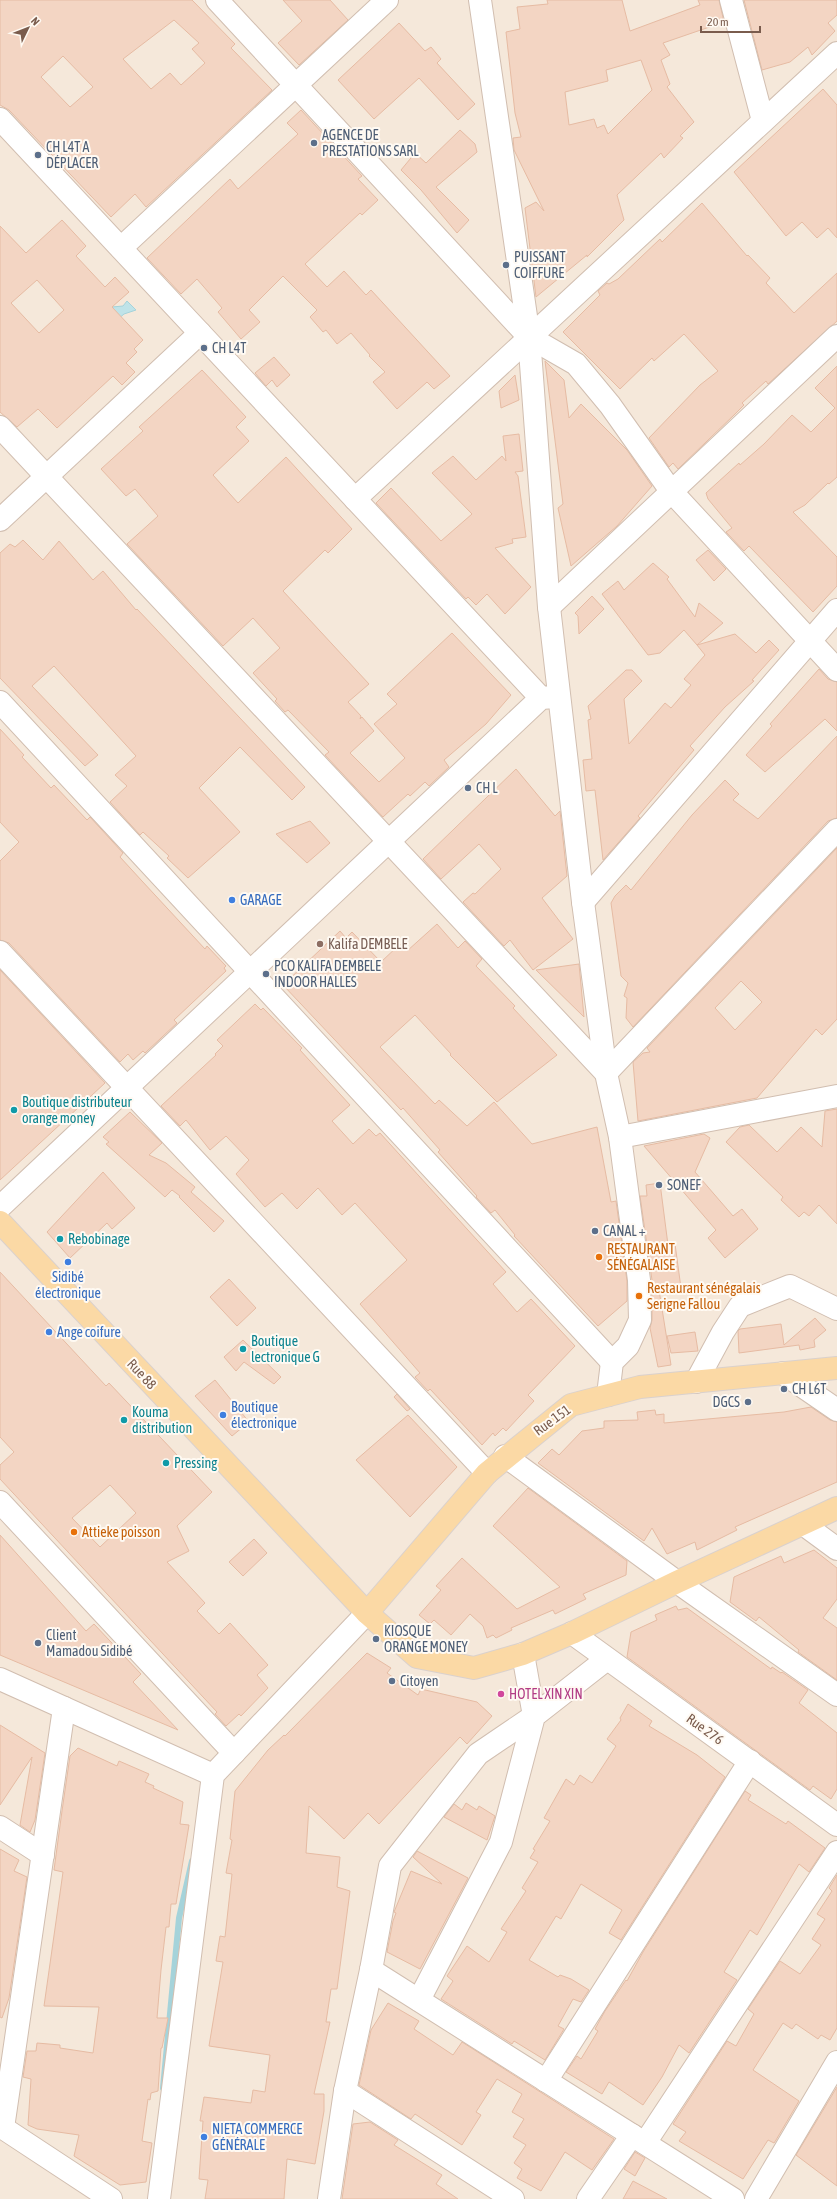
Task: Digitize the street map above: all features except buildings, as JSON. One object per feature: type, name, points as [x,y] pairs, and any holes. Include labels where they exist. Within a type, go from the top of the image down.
[{"type":"main road","name":"Rue 88","points":[[0,1222],[367,1613],[417,1656],[474,1668],[523,1654],[572,1633],[677,1582],[837,1508]]},
{"type":"main road","name":"Rue 151","points":[[367,1613],[487,1473],[505,1456],[571,1405],[640,1387],[837,1368]]},
{"type":"street","points":[[217,0],[529,337],[576,364],[610,405],[671,491],[837,670]]},
{"type":"street","points":[[121,248],[387,0]]},
{"type":"street","points":[[480,0],[529,337],[549,607],[550,698],[583,902],[606,1073],[620,1137],[639,1280],[640,1320],[628,1346],[612,1362],[608,1395]]},
{"type":"street","points":[[731,0],[763,121]]},
{"type":"street","points":[[355,499],[837,53]]},
{"type":"street","points":[[0,119],[355,499],[550,698]]},
{"type":"street","points":[[0,520],[200,333]]},
{"type":"street","points":[[549,607],[837,336]]},
{"type":"street","points":[[0,427],[606,1073]]},
{"type":"street","points":[[583,902],[837,610]]},
{"type":"street","points":[[0,1207],[388,842],[550,698]]},
{"type":"street","points":[[0,702],[612,1362]]},
{"type":"street","points":[[606,1073],[837,830]]},
{"type":"street","points":[[0,952],[487,1473]]},
{"type":"street","points":[[620,1137],[837,1096]]},
{"type":"street","points":[[696,1382],[723,1332],[740,1306],[790,1286],[835,1306],[837,1309]]},
{"type":"street","points":[[783,1374],[837,1410]]},
{"type":"street","points":[[505,1456],[677,1582],[837,1695]]},
{"type":"street","points":[[0,1502],[234,1752]]},
{"type":"street","points":[[803,1524],[837,1549]]},
{"type":"street","points":[[160,2199],[213,1775],[367,1613]]},
{"type":"street","name":"Rue 276","points":[[572,1633],[837,1825]]},
{"type":"street","points":[[419,2000],[501,1842],[534,1716],[523,1654]]},
{"type":"street","points":[[329,2199],[345,2091],[371,1970],[390,1866],[478,1754],[534,1716],[607,1659]]},
{"type":"street","points":[[0,1679],[213,1775]]},
{"type":"street","points":[[64,1708],[1,2127],[112,2199]]},
{"type":"street","points":[[546,2080],[750,1761]]},
{"type":"street","points":[[0,1827],[43,1855]]},
{"type":"street","points":[[588,2199],[639,2139],[837,1852]]},
{"type":"street","points":[[371,1970],[733,2199]]},
{"type":"street","points":[[756,2199],[837,2062]]},
{"type":"street","points":[[345,2091],[513,2199]]},
{"type":"shaded area","points":[[0,0],[837,0],[837,2199],[0,2199]]},
{"type":"water","points":[[127,301],[136,310],[124,314],[117,320],[112,307],[123,306]]},
{"type":"waterway","points":[[163,2088],[179,1918],[192,1861]]},
{"type":"place","name":"AGENCE DE PRESTATIONS SARL","points":[[314,143]]},
{"type":"place","name":"CH L4T A DÉPLACER","points":[[38,155]]},
{"type":"place","name":"PUISSANT COIFFURE","points":[[506,265]]},
{"type":"place","name":"CH L4T","points":[[204,348]]},
{"type":"place","name":"CH L","points":[[468,788]]},
{"type":"place","name":"GARAGE","points":[[232,900]]},
{"type":"place","name":"Kalifa DEMBELE","points":[[320,944]]},
{"type":"place","name":"PCO KALIFA DEMBELE INDOOR HALLES","points":[[266,974]]},
{"type":"place","name":"Boutique distributeur orange money","points":[[14,1110]]},
{"type":"place","name":"SONEF","points":[[659,1185]]},
{"type":"place","name":"CANAL +","points":[[595,1231]]},
{"type":"place","name":"Rebobinage","points":[[60,1239]]},
{"type":"place","name":"RESTAURANT SÉNÉGALAISE","points":[[599,1257]]},
{"type":"place","name":"Sidibé électronique","points":[[68,1262]]},
{"type":"place","name":"Restaurant sénégalais Serigne Fallou","points":[[639,1296]]},
{"type":"place","name":"Ange coifure","points":[[49,1332]]},
{"type":"place","name":"Boutique lectronique G","points":[[243,1349]]},
{"type":"place","name":"CH L6T","points":[[784,1389]]},
{"type":"place","name":"DGCS","points":[[748,1402]]},
{"type":"place","name":"Boutique électronique","points":[[223,1415]]},
{"type":"place","name":"Kouma distribution","points":[[124,1420]]},
{"type":"place","name":"Pressing","points":[[166,1463]]},
{"type":"place","name":"Attieke poisson","points":[[74,1532]]},
{"type":"place","name":"KIOSQUE ORANGE MONEY","points":[[376,1639]]},
{"type":"place","name":"Client Mamadou Sidibé","points":[[38,1643]]},
{"type":"place","name":"Citoyen","points":[[392,1681]]},
{"type":"place","name":"HOTEL XIN XIN","points":[[501,1694]]},
{"type":"place","name":"NIETA COMMERCE GÉNÉRALE","points":[[204,2137]]}]
